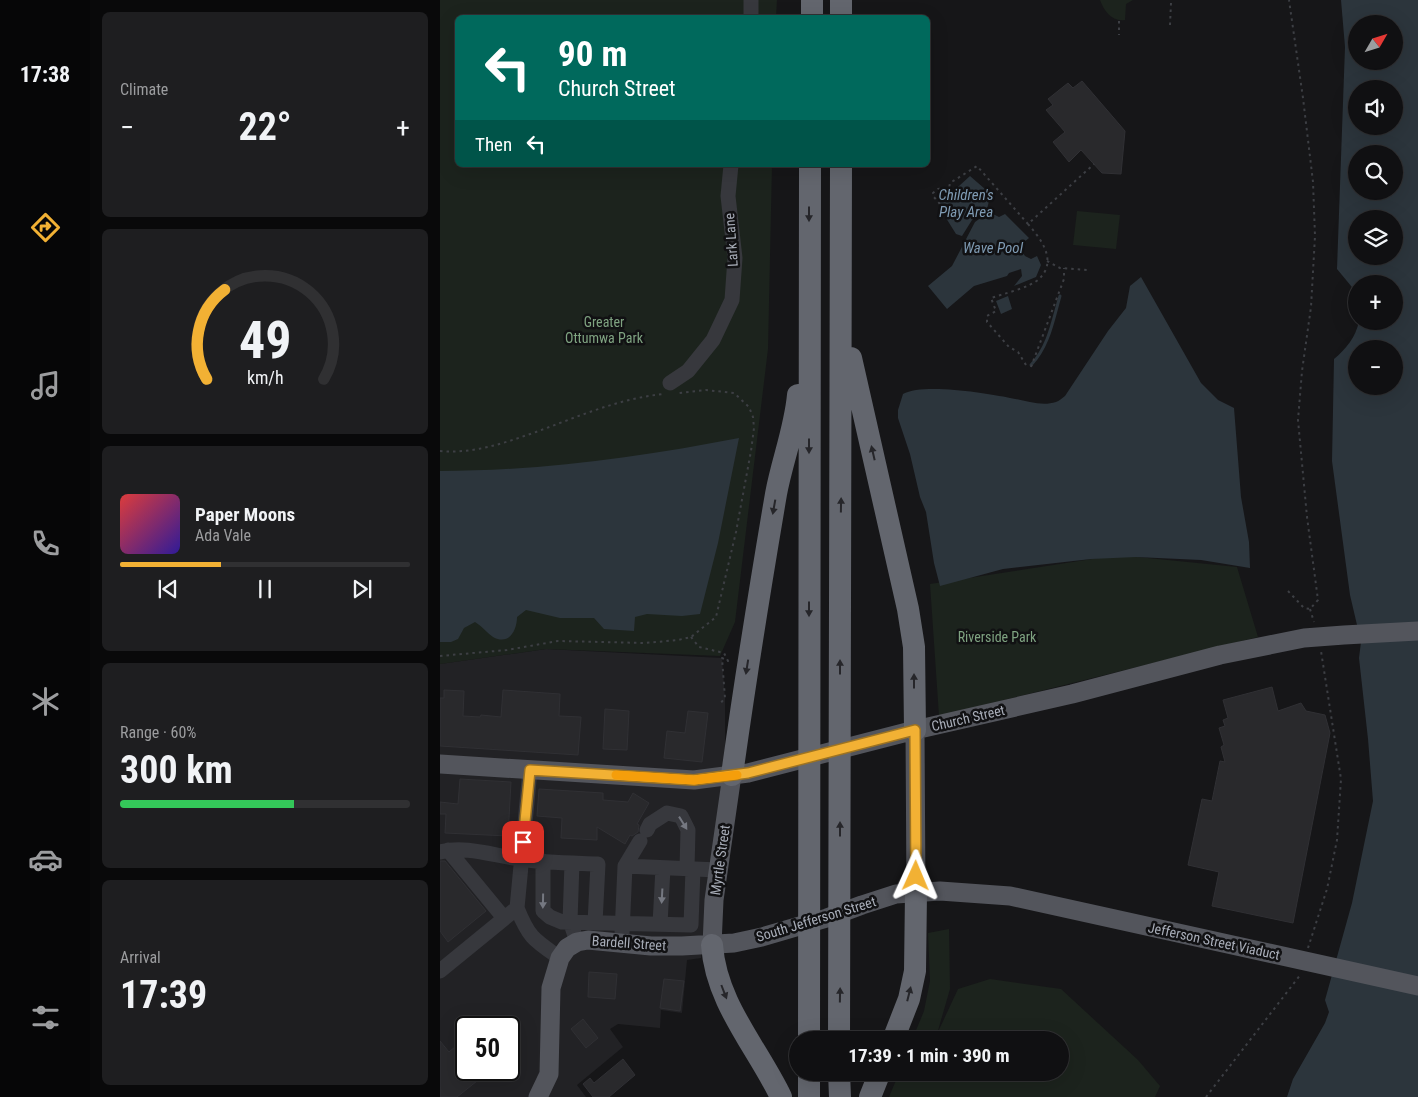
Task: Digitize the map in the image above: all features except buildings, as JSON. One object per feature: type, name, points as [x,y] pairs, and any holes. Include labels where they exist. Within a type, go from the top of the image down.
[{"type":"highway","points":[[812,0],[812,15]]},
{"type":"highway","points":[[841,0],[841,15]]},
{"type":"highway","points":[[809,1031],[810,167]]},
{"type":"highway","points":[[840,1031],[841,167]]},
{"type":"highway","points":[[732,775],[746,676],[775,503],[796,414],[809,287]]},
{"type":"highway","points":[[841,295],[855,378],[908,609],[914,647],[915,730]]},
{"type":"highway","points":[[896,1031],[908,999],[915,971],[916,893]]},
{"type":"highway","points":[[712,945],[713,959],[724,994],[742,1031],[772,1077],[781,1097]]},
{"type":"highway","points":[[809,1081],[809,1097]]},
{"type":"highway","points":[[839,1081],[840,1097]]},
{"type":"highway","points":[[870,1097],[876,1081]]},
{"type":"main road","name":"Church Street","points":[[440,764],[694,780],[748,773],[915,730],[1072,694],[1220,655],[1304,638],[1418,631]]},
{"type":"main road","points":[[915,730],[916,893]]},
{"type":"main road","name":"Myrtle Street","points":[[712,945],[714,900],[732,775]]},
{"type":"main road","name":"South Jefferson Street","points":[[712,945],[734,943],[762,937],[827,918],[896,894],[940,891],[1010,896]]},
{"type":"main road","name":"Jefferson Street Viaduct","points":[[1010,896],[1418,986]]},
{"type":"main road","name":"Bardell Street","points":[[560,958],[567,948],[577,942],[588,940],[651,946],[712,945]]},
{"type":"main road","points":[[538,1097],[550,1074],[551,988],[560,958]]},
{"type":"street","points":[[751,0],[751,15]]},
{"type":"street","name":"Lark Lane","points":[[673,390],[713,340],[732,300],[735,258],[728,196],[731,167]]},
{"type":"street","points":[[530,770],[517,908],[525,929],[537,942],[560,958]]},
{"type":"street","points":[[543,861],[543,911],[556,920],[562,922],[570,921],[622,924],[691,925],[688,830],[680,816],[667,813],[650,824],[625,866],[622,924],[621,943]]},
{"type":"street","points":[[444,851],[466,850],[521,860],[598,864],[595,923]]},
{"type":"street","points":[[444,851],[504,918]]},
{"type":"street","points":[[572,863],[570,921],[577,942]]},
{"type":"street","points":[[625,866],[718,870]]},
{"type":"street","points":[[660,924],[663,868]]},
{"type":"street","points":[[440,971],[517,908]]},
{"type":"path","points":[[1288,591],[1304,608],[1310,609],[1318,600],[1305,498],[1298,420],[1302,371],[1311,307],[1315,236],[1313,182],[1304,98],[1289,0]]},
{"type":"path","points":[[1170,25],[1171,3]]},
{"type":"path","points":[[1119,21],[1119,35]]},
{"type":"path","points":[[1028,224],[1094,164]]},
{"type":"path","points":[[940,204],[933,196],[933,193],[938,189],[949,188],[950,183],[977,166],[1041,238],[1048,255],[1046,267],[1039,280],[991,298],[996,311],[987,316],[987,322],[1009,347],[1018,352],[1026,365]]},
{"type":"path","points":[[1047,261],[1064,268],[1088,270]]},
{"type":"path","points":[[1030,367],[1064,279],[1064,268]]},
{"type":"path","points":[[440,451],[457,452],[490,448],[598,410],[673,390],[706,390],[734,393],[750,407],[753,417],[754,428],[736,532],[716,617],[691,637],[645,643],[558,641],[507,650],[440,656]]},
{"type":"path","points":[[691,637],[699,647],[724,654],[728,661],[722,658],[725,698],[718,705]]},
{"type":"path","points":[[1308,950],[1327,889],[1337,840],[1341,779],[1319,637]]},
{"type":"path","points":[[1206,1097],[1300,977],[1302,971]]},
{"type":"shaded area","points":[[546,649],[722,658],[725,698],[725,766],[701,958],[687,960],[682,1013],[661,1010],[660,1028],[618,1024],[610,1029],[623,1047],[577,1085],[586,1097],[440,1097],[440,664]]},
{"type":"green space","name":"Greater Ottumwa Park","points":[[440,0],[777,0],[776,15],[455,15],[455,167],[772,167],[768,349],[735,622],[720,656],[546,649],[440,664]]},
{"type":"green space","points":[[1100,0],[1133,0],[1126,4],[1125,20],[1120,20],[1109,15]]},
{"type":"green space","points":[[1077,211],[1120,215],[1116,249],[1073,245]]},
{"type":"green space","name":"Riverside Park","points":[[1118,555],[1237,567],[1258,637],[939,716],[930,584]]},
{"type":"green space","points":[[949,929],[950,989],[938,1031],[916,1031],[924,1011],[930,981],[928,933]]},
{"type":"green space","points":[[990,979],[1061,989],[1138,1060],[1160,1086],[1155,1097],[889,1097],[896,1081],[1069,1081],[1069,1031],[938,1031],[958,989]]},
{"type":"water","points":[[1341,0],[1418,0],[1418,1097],[1287,1097],[1293,1079],[1325,1023],[1329,1012],[1325,1000],[1352,903],[1373,801],[1359,658],[1361,642],[1350,595],[1332,461],[1334,359],[1348,345],[1348,395],[1403,395],[1403,340],[1351,340],[1357,330],[1403,330],[1403,275],[1348,275],[1348,282],[1337,269],[1345,47]]},
{"type":"water","name":"Children's Play Area","points":[[970,176],[993,196],[989,201],[987,209],[972,220],[962,236],[956,234],[946,218],[945,208],[940,204],[941,200]]},
{"type":"water","name":"Wave Pool","points":[[989,212],[999,217],[1005,214],[1029,238],[1023,243],[1021,250],[1025,256],[1031,259],[1037,256],[1041,265],[1036,277],[1014,286],[1022,276],[1021,269],[1009,273],[1007,276],[974,286],[947,309],[928,286],[952,266],[975,222]]},
{"type":"water","points":[[1141,277],[1201,383],[1218,400],[1234,408],[1241,497],[1249,542],[1250,568],[1201,560],[1136,557],[1091,559],[1003,569],[940,586],[934,563],[926,512],[898,418],[898,410],[903,394],[925,389],[939,389],[986,394],[1039,403],[1057,402],[1065,396],[1108,331],[1126,308],[1130,286]]},
{"type":"water","points":[[1008,296],[1012,309],[1001,314],[996,301]]},
{"type":"water","points":[[739,438],[718,543],[700,614],[682,616],[647,614],[635,617],[634,631],[604,629],[594,618],[560,618],[526,610],[517,617],[514,631],[504,640],[493,637],[475,622],[464,628],[458,639],[451,642],[440,642],[440,471],[516,469],[591,462]]},
{"type":"waterway","points":[[1031,365],[1046,341],[1060,296]]},
{"type":"slow traffic","points":[[616,775],[694,780],[737,775]]},
{"type":"route","points":[[523,842],[530,770],[694,780],[748,773],[915,730],[916,876]]}]
